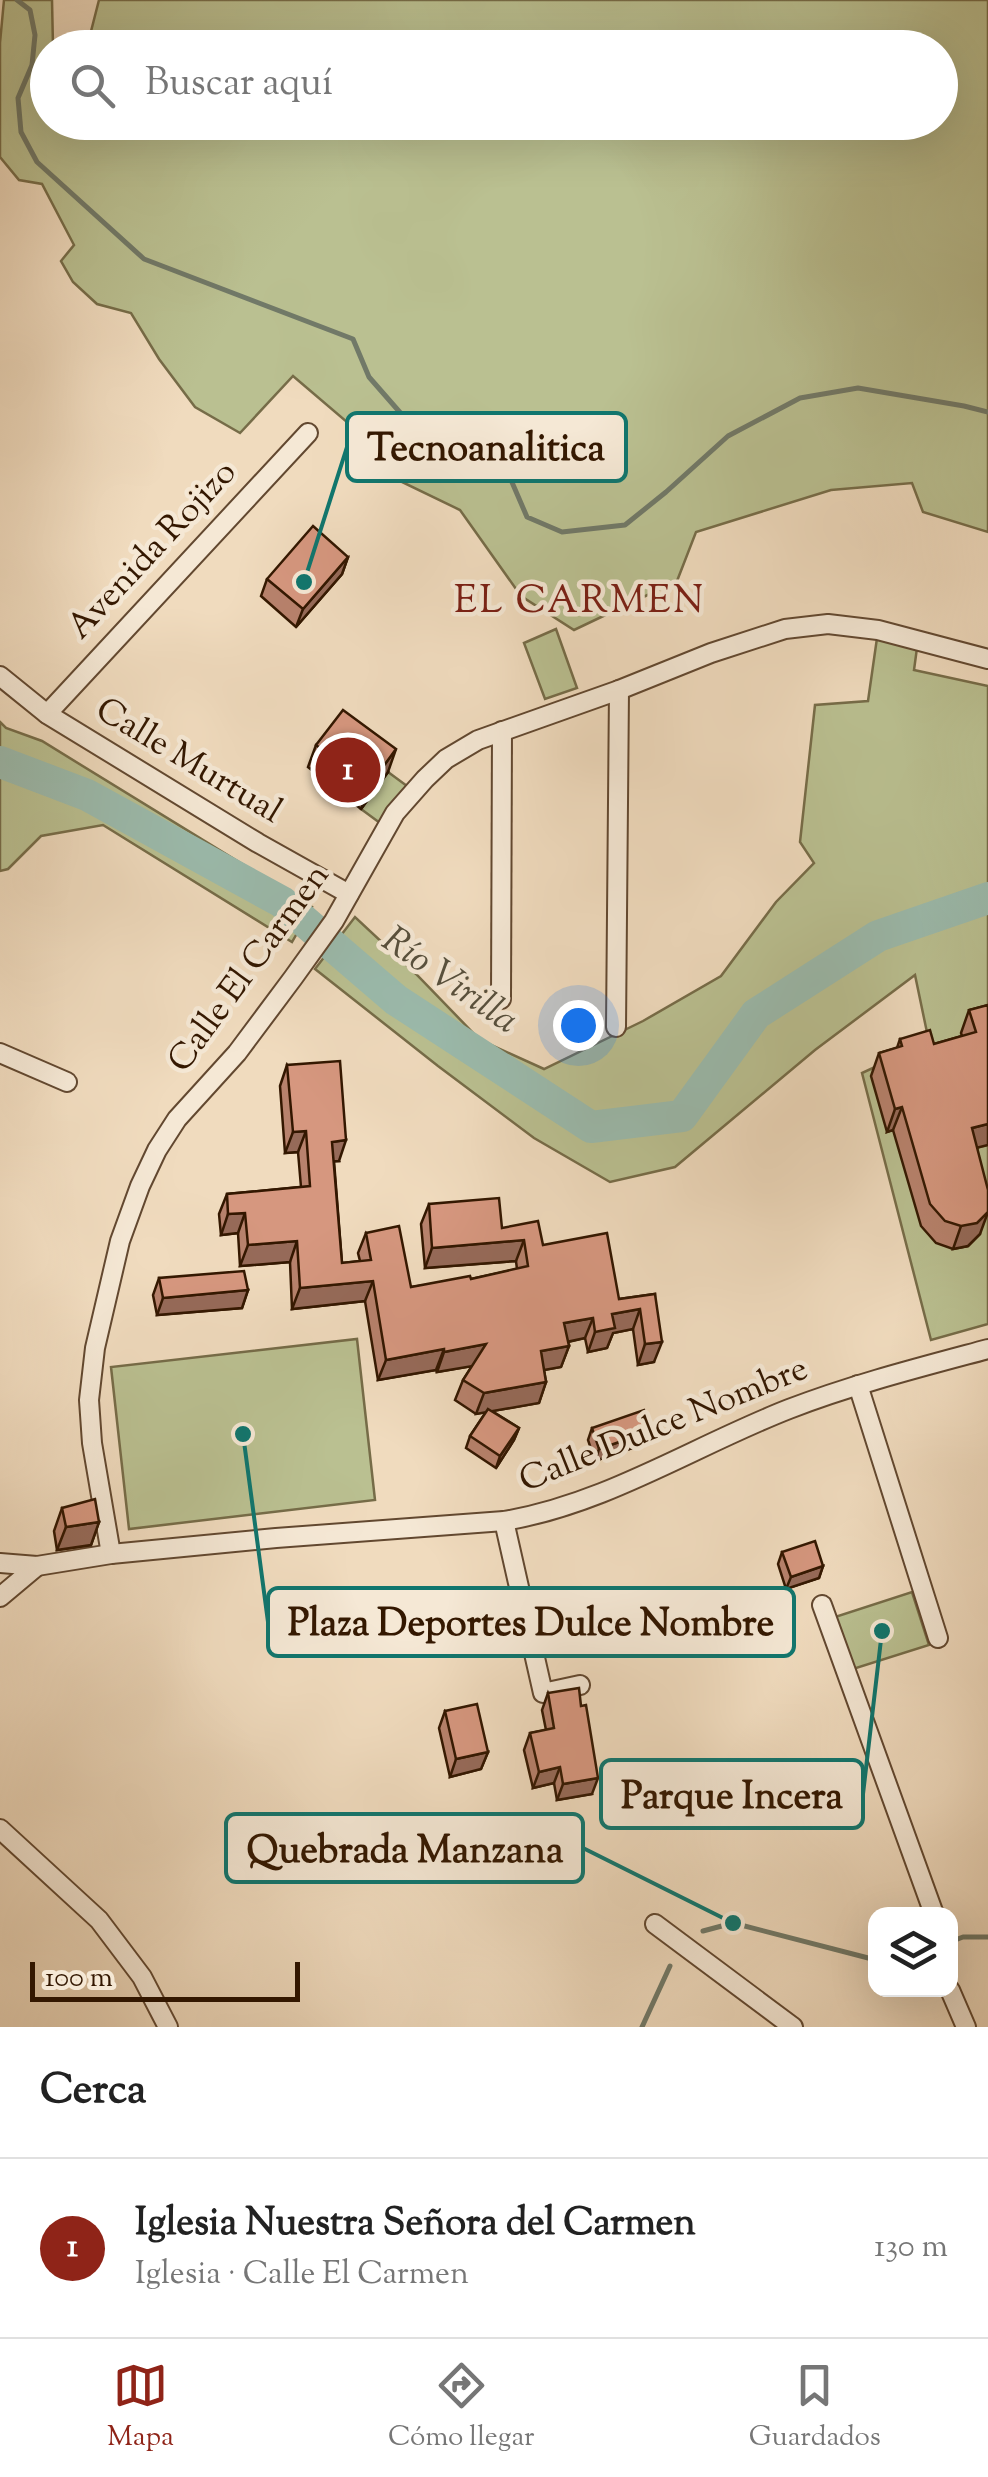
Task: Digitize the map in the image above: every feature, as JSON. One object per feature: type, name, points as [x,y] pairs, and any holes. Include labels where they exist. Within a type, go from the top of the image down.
[{"type":"street","name":"Avenida Rojizo","points":[[47,714],[308,432]]},
{"type":"street","name":"Calle El Carmen","points":[[111,1554],[89,1400],[95,1348],[120,1241],[140,1186],[177,1119],[236,1053],[293,978],[334,921],[394,813],[425,779],[446,759],[502,730],[786,629],[828,624],[878,630],[988,659]]},
{"type":"street","name":"Calle Murtual","points":[[0,676],[47,714],[349,894]]},
{"type":"street","points":[[616,1027],[619,690]]},
{"type":"street","points":[[501,1000],[502,730]]},
{"type":"street","points":[[0,1053],[67,1082]]},
{"type":"street","name":"Calle Dulce Nombre","points":[[0,1562],[37,1566],[111,1554],[276,1538],[504,1521],[561,1508],[788,1410],[858,1385],[988,1349]]},
{"type":"street","points":[[858,1385],[938,1638]]},
{"type":"street","points":[[504,1521],[544,1693],[580,1684]]},
{"type":"street","points":[[0,1597],[37,1566]]},
{"type":"street","points":[[822,1606],[931,1907]]},
{"type":"street","points":[[0,1829],[99,1920],[142,1977],[168,2027]]},
{"type":"street","points":[[656,1924],[794,2027]]},
{"type":"street","points":[[953,1997],[966,2027]]},
{"type":"green space","points":[[4,0],[52,0],[53,30],[30,30],[30,140],[958,140],[958,30],[91,30],[99,0],[988,0],[988,532],[923,512],[912,483],[831,490],[696,532],[677,581],[574,630],[521,596],[460,510],[373,468],[347,422],[293,376],[240,433],[195,407],[131,313],[97,304],[73,282],[61,261],[74,245],[42,184],[19,180],[0,157]]},
{"type":"green space","points":[[556,629],[577,688],[545,699],[524,643]]},
{"type":"green space","points":[[877,638],[917,648],[914,670],[988,686],[988,1025],[973,1074],[888,1131],[964,1151],[988,1145],[988,1324],[931,1340],[862,1073],[929,1042],[915,975],[815,1050],[675,1167],[610,1182],[534,1138],[315,969],[355,917],[480,1040],[544,1069],[643,1021],[721,976],[776,902],[814,863],[800,842],[815,705],[868,701]]},
{"type":"green space","points":[[0,722],[42,741],[312,907],[292,942],[103,825],[41,836],[8,869],[0,871]]},
{"type":"green space","points":[[388,772],[407,786],[380,823],[361,809]]},
{"type":"green space","points":[[357,1339],[375,1500],[129,1529],[111,1367]]},
{"type":"green space","points":[[912,1592],[929,1645],[853,1669],[835,1617]]},
{"type":"building","points":[[313,526],[348,557],[303,609],[267,579]]},
{"type":"building","points":[[343,710],[396,749],[369,786],[316,745]]},
{"type":"building","points":[[988,1005],[988,1124],[972,1128],[988,1190],[988,1212],[977,1223],[961,1226],[945,1221],[930,1204],[902,1107],[895,1109],[879,1053],[902,1046],[900,1039],[930,1030],[934,1044],[976,1032],[969,1010]]},
{"type":"building","points":[[340,1061],[346,1140],[332,1142],[342,1263],[371,1260],[366,1233],[399,1226],[411,1287],[528,1266],[524,1240],[432,1248],[429,1204],[499,1198],[502,1228],[538,1221],[543,1245],[607,1233],[619,1299],[655,1294],[662,1342],[645,1344],[640,1309],[612,1314],[615,1328],[595,1332],[593,1318],[564,1323],[569,1346],[541,1351],[546,1382],[484,1393],[463,1380],[486,1344],[386,1360],[373,1281],[300,1288],[297,1241],[248,1245],[245,1213],[228,1214],[227,1194],[310,1186],[306,1131],[293,1132],[287,1065]]},
{"type":"building","points":[[244,1271],[248,1290],[163,1298],[159,1278]]},
{"type":"building","points":[[488,1409],[519,1428],[500,1456],[470,1436]]},
{"type":"building","points":[[644,1410],[651,1431],[599,1449],[592,1428]]},
{"type":"building","points":[[95,1499],[99,1522],[66,1527],[62,1508]]},
{"type":"building","points":[[815,1541],[823,1566],[791,1577],[782,1552]]},
{"type":"building","points":[[579,1688],[581,1706],[586,1705],[598,1778],[563,1784],[560,1767],[539,1772],[530,1733],[554,1728],[548,1693]]},
{"type":"building","points":[[477,1704],[488,1752],[456,1759],[445,1711]]},
{"type":"waterway","points":[[17,0],[30,10],[34,30]]},
{"type":"waterway","points":[[30,70],[18,98],[21,132],[37,162],[144,259],[353,339],[369,377],[418,433],[473,436],[505,466],[527,517],[562,532],[625,525],[728,436],[800,398],[858,388],[988,412]]},
{"type":"waterway","name":"Río Virilla","points":[[0,762],[87,795],[282,902],[396,1000],[591,1127],[682,1116],[756,1014],[878,936],[988,898]]},
{"type":"waterway","points":[[703,1931],[733,1923],[868,1958]]},
{"type":"waterway","points":[[958,1939],[988,1937]]},
{"type":"waterway","points":[[642,2027],[670,1966]]},
{"type":"place","name":"Tecnoanalitica","points":[[304,582]]},
{"type":"place","name":"Iglesia Nuestra Señora del Carmen","points":[[348,770]]},
{"type":"place","name":"Plaza Deportes Dulce Nombre","points":[[243,1434]]},
{"type":"place","name":"Parque Incera","points":[[882,1631]]},
{"type":"place","name":"Quebrada Manzana","points":[[733,1923]]},
{"type":"district","name":"EL CARMEN","points":[[580,603]]}]
